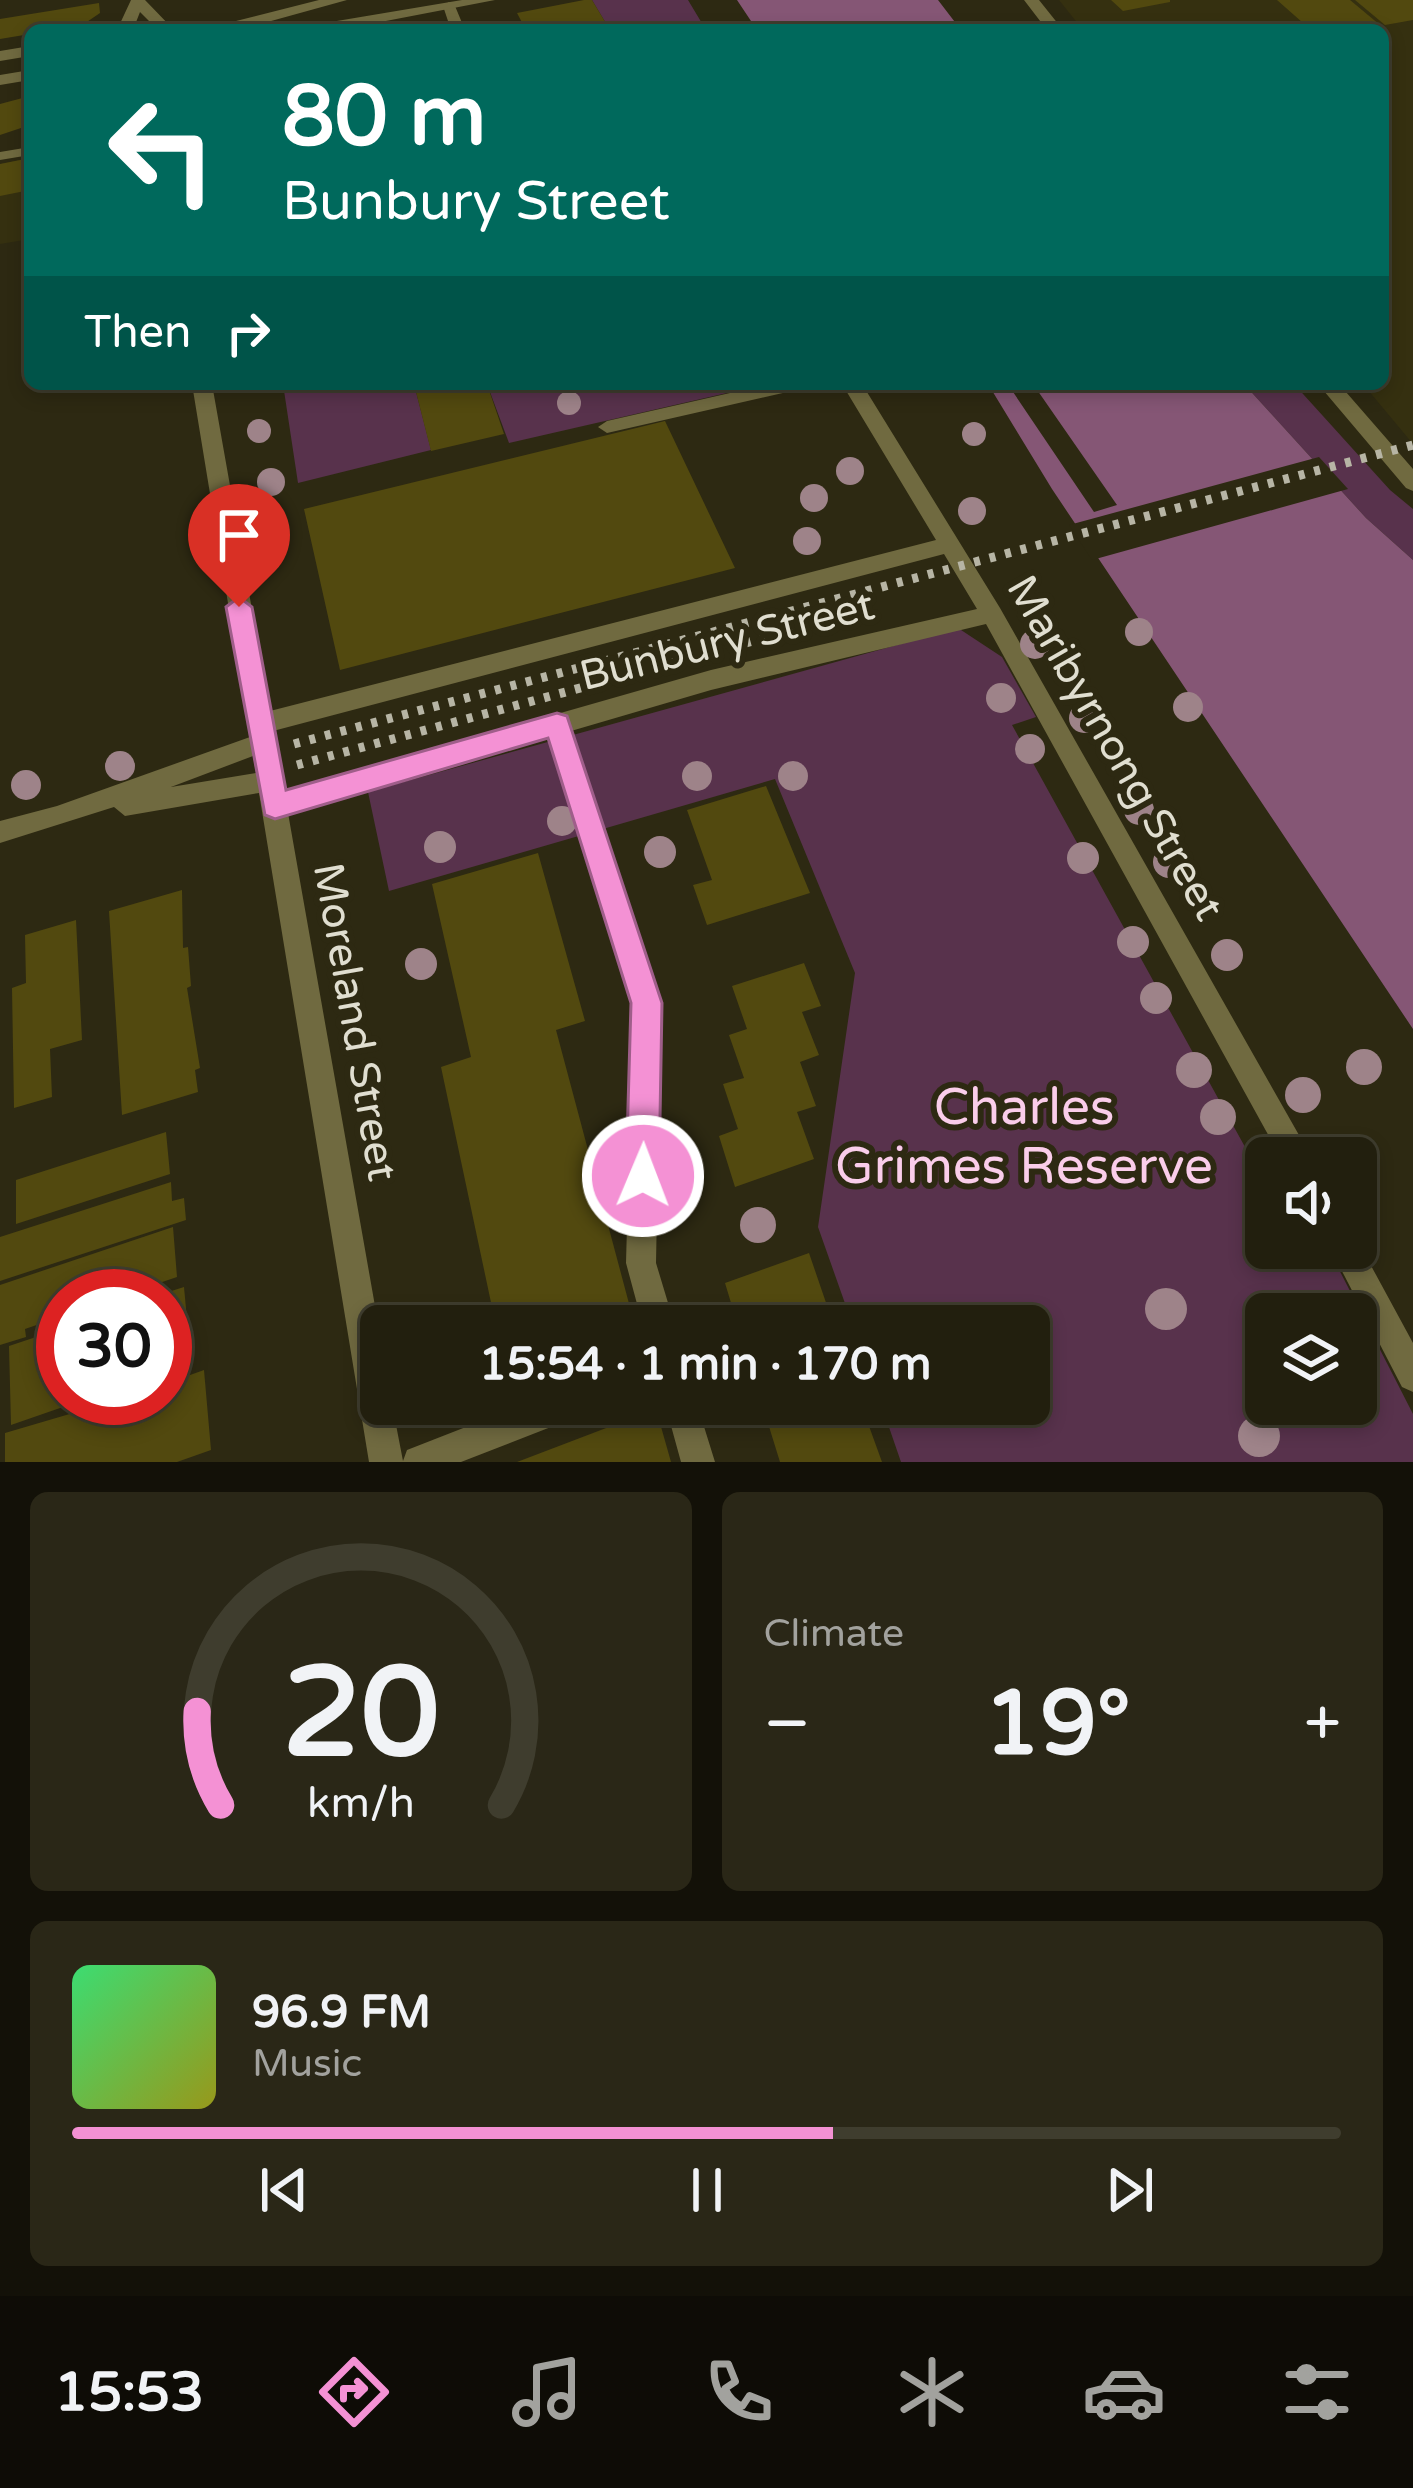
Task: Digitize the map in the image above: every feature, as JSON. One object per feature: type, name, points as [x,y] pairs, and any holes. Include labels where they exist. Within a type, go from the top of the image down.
[{"type":"street","points":[[138,0],[160,24]]},
{"type":"street","points":[[250,24],[288,9],[340,0]]},
{"type":"street","points":[[347,24],[488,0]]},
{"type":"street","points":[[1030,0],[1050,24]]},
{"type":"street","name":"Moreland Street","points":[[203,390],[386,1462]]},
{"type":"street","name":"Maribyrnong Street","points":[[856,390],[992,614],[1285,1137]]},
{"type":"street","points":[[1333,390],[1413,483]]},
{"type":"street","name":"Bunbury Street","points":[[0,832],[57,817],[262,733],[951,544]]},
{"type":"street","name":"Bunbury Street","points":[[57,817],[273,794],[557,724],[711,680],[992,614]]},
{"type":"street","points":[[557,724],[647,1003],[640,1263],[653,1305]]},
{"type":"street","points":[[1356,1269],[1413,1376]]},
{"type":"street","points":[[419,1462],[513,1425]]},
{"type":"street","points":[[687,1425],[698,1462]]},
{"type":"lane","points":[[449,6],[456,24]]},
{"type":"lane","points":[[607,428],[770,390]]},
{"type":"shaded area","points":[[737,0],[938,0],[956,24],[753,24]]},
{"type":"shaded area","points":[[1059,0],[1413,0],[1413,444],[1368,390],[1389,390],[1389,24],[1078,24]]},
{"type":"shaded area","points":[[24,159],[24,240],[0,244],[0,164]]},
{"type":"shaded area","points":[[992,390],[1249,390],[1366,518],[1413,560],[1413,1029],[1052,489]]},
{"type":"green space","points":[[592,0],[688,0],[702,24],[606,24]]},
{"type":"green space","points":[[284,390],[416,390],[431,450],[298,483]]},
{"type":"green space","points":[[489,390],[740,390],[509,443]]},
{"type":"green space","points":[[1249,390],[1299,390],[1413,509],[1413,560],[1366,518]]},
{"type":"green space","name":"Charles Grimes Reserve","points":[[958,628],[1002,657],[1036,717],[1012,725],[1245,1147],[1245,1269],[1339,1269],[1351,1293],[1245,1293],[1245,1425],[1377,1425],[1377,1344],[1413,1414],[1413,1462],[901,1462],[888,1425],[1050,1425],[1050,1305],[846,1305],[818,1227],[855,973],[775,779],[389,891],[368,792]]},
{"type":"pier","points":[[1012,390],[1037,390],[1117,505],[1094,512]]},
{"type":"pier","points":[[1319,457],[1348,489],[1092,560],[1069,525]]},
{"type":"building","points":[[592,0],[606,24],[523,24],[517,13]]},
{"type":"building","points":[[1111,0],[1170,0],[1170,2],[1123,11]]},
{"type":"building","points":[[1277,0],[1350,0],[1379,24],[1304,24]]},
{"type":"building","points":[[1355,0],[1413,0],[1413,20],[1384,24]]},
{"type":"building","points":[[99,3],[100,13],[84,24],[24,24],[24,35],[0,39],[0,19]]},
{"type":"building","points":[[24,98],[24,144],[21,128],[0,135],[0,104]]},
{"type":"building","points":[[24,159],[24,191],[0,196],[0,164]]},
{"type":"building","points":[[416,390],[489,390],[504,434],[431,451]]},
{"type":"building","points":[[665,421],[735,568],[340,670],[304,509]]},
{"type":"building","points":[[766,786],[810,893],[707,925],[693,885],[712,880],[687,810]]},
{"type":"building","points":[[538,853],[585,1021],[556,1030],[629,1305],[492,1305],[441,1067],[471,1057],[432,884]]},
{"type":"building","points":[[182,890],[183,948],[188,947],[191,986],[187,988],[200,1068],[195,1070],[198,1092],[122,1115],[109,911]]},
{"type":"building","points":[[76,920],[82,1040],[50,1049],[52,1097],[14,1108],[12,988],[26,983],[25,935]]},
{"type":"building","points":[[804,963],[821,1006],[802,1012],[819,1055],[800,1062],[816,1106],[797,1112],[814,1159],[735,1187],[719,1136],[738,1129],[723,1084],[744,1078],[729,1035],[747,1029],[732,986]]},
{"type":"building","points":[[166,1132],[170,1174],[16,1224],[16,1180]]},
{"type":"building","points":[[171,1182],[172,1201],[184,1198],[186,1220],[0,1281],[0,1237]]},
{"type":"building","points":[[173,1227],[176,1269],[48,1269]]},
{"type":"building","points":[[809,1253],[827,1305],[732,1305],[725,1283]]},
{"type":"building","points":[[36,1273],[36,1325],[25,1329],[26,1337],[0,1345],[0,1285]]},
{"type":"building","points":[[36,1337],[36,1416],[11,1425],[9,1346]]},
{"type":"building","points":[[204,1370],[211,1450],[177,1462],[5,1462],[5,1433],[36,1424],[192,1425],[192,1374]]},
{"type":"building","points":[[614,1425],[661,1425],[671,1462],[517,1462]]},
{"type":"building","points":[[769,1425],[869,1425],[882,1462],[780,1462]]},
{"type":"railway","points":[[294,744],[1413,445]]},
{"type":"railway","points":[[297,765],[812,625]]},
{"type":"route","points":[[239,607],[275,806],[557,724],[647,1003],[643,1176]]}]
